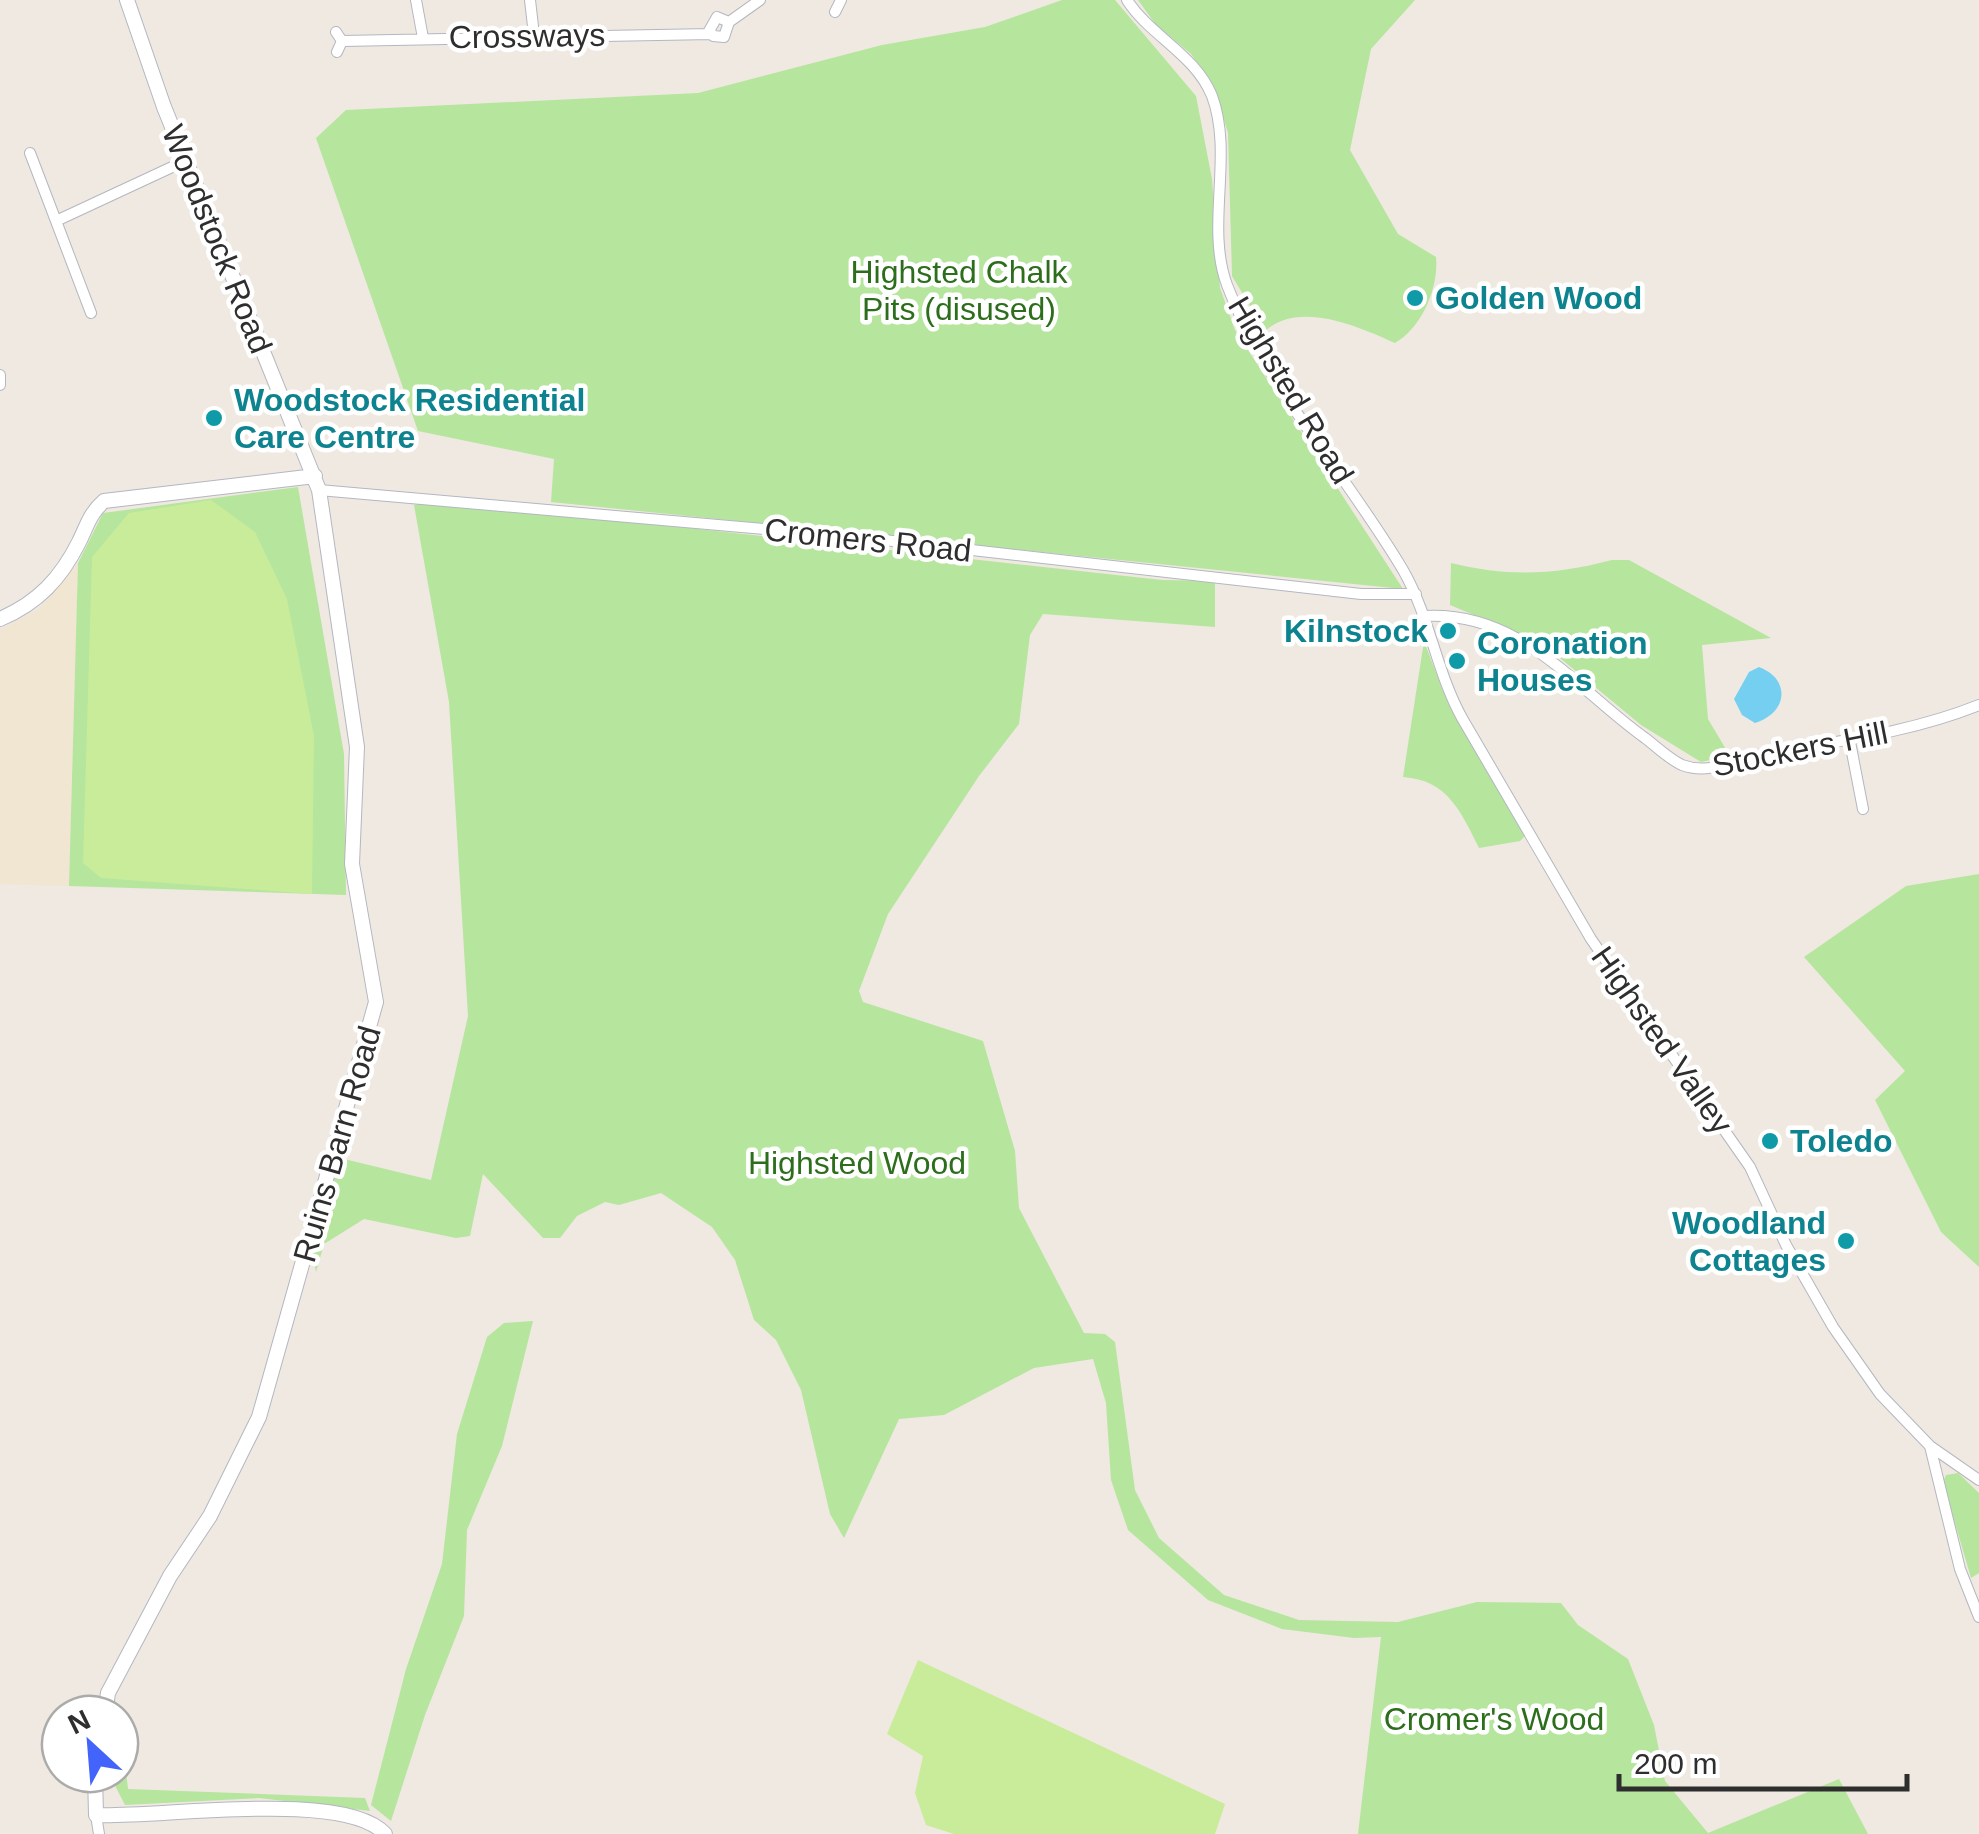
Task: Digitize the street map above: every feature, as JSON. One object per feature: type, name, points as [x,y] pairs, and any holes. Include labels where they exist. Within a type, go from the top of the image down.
[{"type":"street","name":"Woodstock Road","points":[[128,0],[185,161],[317,483]]},
{"type":"street","points":[[416,0],[423,38]]},
{"type":"street","points":[[530,0],[534,35]]},
{"type":"street","name":"Crossways","points":[[338,42],[534,35],[724,37],[729,22],[746,4],[760,0]]},
{"type":"street","points":[[834,12],[840,0]]},
{"type":"street","name":"Highsted Road","points":[[1126,0],[1179,50],[1211,93],[1218,118],[1221,254],[1226,283],[1295,405],[1416,594],[1425,616]]},
{"type":"street","points":[[30,153],[91,314]]},
{"type":"street","points":[[56,221],[185,161]]},
{"type":"street","points":[[0,375],[0,385]]},
{"type":"street","points":[[0,619],[31,602],[56,580],[92,512],[104,501],[317,483]]},
{"type":"street","name":"Cromers Road","points":[[317,483],[846,536],[1361,594],[1416,594]]},
{"type":"street","name":"Ruins Barn Road","points":[[108,1694],[170,1576],[210,1516],[259,1417],[376,1002],[352,864],[358,746],[317,483]]},
{"type":"street","name":"Stockers Hill","points":[[1425,616],[1462,617],[1536,647],[1568,670],[1622,722],[1683,765],[1700,769],[1759,754],[1850,742],[1979,705]]},
{"type":"street","name":"Highsted Valley","points":[[1425,616],[1446,690],[1591,938],[1750,1167],[1786,1245],[1833,1327],[1880,1394],[1930,1446],[1979,1480]]},
{"type":"street","points":[[1850,742],[1863,808]]},
{"type":"street","points":[[1930,1446],[1955,1551],[1979,1617]]},
{"type":"street","points":[[95,1794],[98,1834]]},
{"type":"street","points":[[96,1815],[252,1808],[332,1814],[374,1822],[385,1834]]},
{"type":"shaded area","points":[[78,563],[69,886],[0,884],[0,630],[39,609]]},
{"type":"green space","name":"Highsted Chalk Pits (disused)","points":[[1062,0],[1115,0],[1196,96],[1212,179],[1220,288],[1235,330],[1403,589],[551,502],[554,459],[418,431],[316,138],[346,110],[698,93],[882,45],[985,27]]},
{"type":"green space","points":[[1138,0],[1415,0],[1371,49],[1350,150],[1398,234],[1436,257],[1435,281],[1427,306],[1405,336],[1395,343],[1347,324],[1312,317],[1279,322],[1265,331],[1232,276],[1228,133],[1214,87],[1191,54],[1156,25]]},
{"type":"green space","points":[[298,487],[344,754],[346,895],[69,886],[78,563],[103,513]]},
{"type":"green space","points":[[211,500],[255,532],[287,599],[314,736],[312,894],[101,878],[83,863],[92,557],[129,513]]},
{"type":"green space","points":[[414,505],[1162,580],[1215,581],[1215,627],[1043,614],[1030,635],[1019,724],[979,776],[888,914],[859,991],[863,1002],[983,1041],[1015,1151],[1019,1208],[1084,1333],[1105,1334],[1115,1342],[1135,1490],[1159,1538],[1224,1595],[1299,1620],[1398,1622],[1477,1602],[1561,1603],[1578,1625],[1628,1659],[1654,1725],[1665,1781],[1708,1833],[1839,1779],[1868,1834],[1358,1834],[1381,1637],[1354,1638],[1282,1629],[1208,1600],[1128,1530],[1111,1480],[1106,1403],[1093,1359],[1034,1368],[944,1415],[899,1419],[844,1538],[830,1514],[801,1390],[776,1340],[754,1320],[735,1260],[712,1227],[661,1193],[619,1205],[605,1202],[577,1216],[560,1238],[543,1238],[483,1174],[470,1236],[456,1238],[364,1219],[324,1244],[316,1272],[312,1253],[340,1158],[431,1180],[468,1016],[449,702]]},
{"type":"green space","points":[[1629,560],[1771,638],[1702,645],[1708,719],[1730,756],[1701,762],[1641,725],[1543,644],[1450,605],[1451,563],[1493,571],[1532,572]]},
{"type":"green space","points":[[1424,641],[1443,691],[1525,836],[1520,841],[1479,848],[1459,811],[1442,791],[1418,779],[1403,777]]},
{"type":"green space","points":[[1979,874],[1979,1267],[1941,1232],[1875,1100],[1905,1071],[1804,957],[1906,886]]},
{"type":"green space","points":[[533,1321],[502,1446],[467,1530],[464,1616],[425,1715],[391,1821],[371,1805],[406,1669],[442,1564],[457,1434],[487,1337],[504,1323]]},
{"type":"green space","points":[[1958,1473],[1979,1493],[1979,1573],[1971,1578],[1943,1482],[1946,1475]]},
{"type":"green space","points":[[918,1660],[1225,1804],[1215,1834],[954,1834],[926,1825],[915,1793],[923,1756],[887,1734]]},
{"type":"green space","points":[[140,1789],[365,1798],[370,1811],[259,1798],[125,1805],[119,1794],[140,1794]]},
{"type":"water","points":[[1759,667],[1777,679],[1781,696],[1774,712],[1755,723],[1742,715],[1734,699],[1749,672]]},
{"type":"place","name":"Golden Wood","points":[[1415,298]]},
{"type":"place","name":"Woodstock Residential Care Centre","points":[[214,418]]},
{"type":"place","name":"Kilnstock","points":[[1448,631]]},
{"type":"place","name":"Coronation Houses","points":[[1457,661]]},
{"type":"place","name":"Toledo","points":[[1770,1141]]},
{"type":"place","name":"Woodland Cottages","points":[[1846,1241]]},
{"type":"park label","name":"Highsted Wood","points":[[857,1163]]},
{"type":"park label","name":"Cromer's Wood","points":[[1494,1719]]}]
